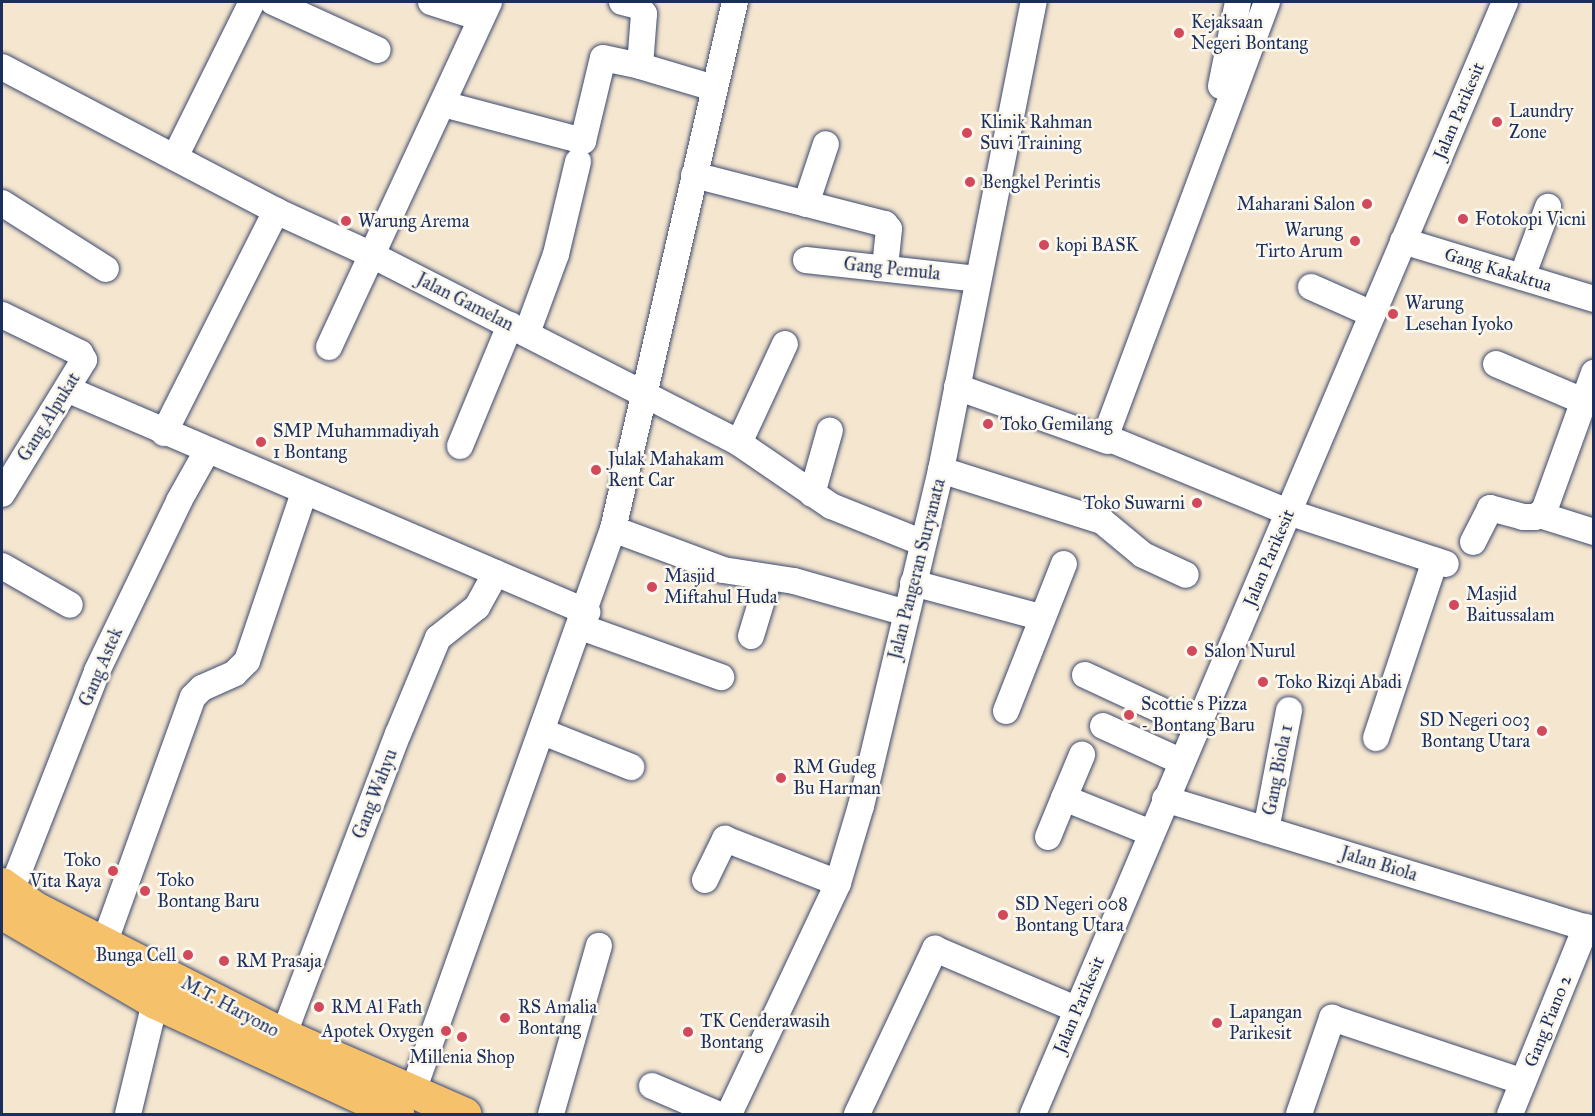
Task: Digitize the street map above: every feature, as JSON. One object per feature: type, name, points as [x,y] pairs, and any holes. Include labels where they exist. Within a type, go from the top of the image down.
[{"type":"main road","name":"M.T. Haryono","points":[[4,904],[35,908],[105,941],[279,1048]]},
{"type":"main road","name":"M.T. Haryono","points":[[4,904],[154,1002],[279,1048],[404,1104],[465,1114]]},
{"type":"street","points":[[175,158],[252,2]]},
{"type":"street","points":[[273,2],[378,50]]},
{"type":"street","points":[[329,347],[485,10],[431,2]]},
{"type":"street","points":[[622,2],[638,6],[644,14],[640,66]]},
{"type":"street","points":[[404,1104],[584,620],[613,529],[735,2]]},
{"type":"street","name":"Jalan Pangeran Suryanata","points":[[729,1114],[838,883],[861,806],[941,470],[977,279],[1034,2]]},
{"type":"street","points":[[1218,103],[1238,2]]},
{"type":"street","points":[[1108,441],[1105,432],[1267,2]]},
{"type":"street","name":"Jalan Parikesit","points":[[1033,1114],[1180,761],[1197,727],[1505,2]]},
{"type":"street","points":[[443,104],[583,141],[603,58],[640,66],[714,88]]},
{"type":"street","name":"Jalan Gamelan","points":[[2,67],[276,211],[372,255],[739,443],[831,506],[923,543]]},
{"type":"street","points":[[806,204],[826,144]]},
{"type":"street","points":[[460,446],[556,254],[579,162]]},
{"type":"street","points":[[694,175],[888,226],[885,268]]},
{"type":"street","points":[[2,203],[106,269]]},
{"type":"street","points":[[1522,278],[1548,207]]},
{"type":"street","points":[[164,433],[276,211]]},
{"type":"street","name":"Gang Kakaktua","points":[[1403,241],[1593,299]]},
{"type":"street","name":"Gang Pemula","points":[[806,260],[977,279]]},
{"type":"street","points":[[1311,287],[1372,314]]},
{"type":"street","name":"Gang Alpukat","points":[[2,315],[84,356],[69,390],[2,494]]},
{"type":"street","points":[[739,443],[785,344]]},
{"type":"street","points":[[1496,364],[1585,402]]},
{"type":"street","points":[[1540,515],[1547,506],[1585,402],[1593,373]]},
{"type":"street","points":[[957,387],[1108,441],[1288,512],[1441,562],[1376,738]]},
{"type":"street","points":[[69,390],[164,433],[496,573],[584,620],[721,677]]},
{"type":"street","points":[[813,494],[830,430]]},
{"type":"street","name":"Gang Astek","points":[[4,904],[97,671],[179,501],[207,451]]},
{"type":"street","points":[[941,470],[1102,521],[1143,555],[1186,575]]},
{"type":"street","points":[[105,941],[193,697],[202,688],[235,673],[247,661],[304,493]]},
{"type":"street","points":[[1473,542],[1490,508],[1523,517],[1540,515],[1593,532]]},
{"type":"street","points":[[613,529],[723,570],[768,580],[794,581],[906,613]]},
{"type":"street","points":[[1006,711],[1041,617],[1064,564]]},
{"type":"street","points":[[2,566],[70,605]]},
{"type":"street","name":"Gang Wahyu","points":[[279,1048],[398,734],[438,638],[477,607],[496,573]]},
{"type":"street","points":[[751,636],[768,580]]},
{"type":"street","points":[[913,583],[1041,617]]},
{"type":"street","points":[[1085,675],[1197,727]]},
{"type":"street","name":"Gang Biola 1","points":[[1266,830],[1289,710]]},
{"type":"street","points":[[1102,726],[1180,761]]},
{"type":"street","points":[[543,732],[631,767]]},
{"type":"street","points":[[1048,837],[1082,754]]},
{"type":"street","points":[[1064,798],[1151,833]]},
{"type":"street","name":"Jalan Biola","points":[[1165,799],[1590,929]]},
{"type":"street","points":[[705,880],[725,839],[838,883]]},
{"type":"street","name":"Gang Piano 2","points":[[1510,1114],[1590,929]]},
{"type":"street","points":[[551,1114],[599,946]]},
{"type":"street","points":[[857,1114],[935,950],[1078,1010]]},
{"type":"street","points":[[128,1114],[154,1002]]},
{"type":"street","points":[[1299,1114],[1332,1018],[1523,1083]]},
{"type":"street","points":[[652,1086],[717,1114]]},
{"type":"place","name":"Kejaksaan Negeri Bontang","points":[[1179,33]]},
{"type":"place","name":"Laundry Zone","points":[[1497,122]]},
{"type":"place","name":"Klinik Rahman Suvi Training","points":[[967,133]]},
{"type":"place","name":"Bengkel Perintis","points":[[970,182]]},
{"type":"place","name":"Maharani Salon","points":[[1367,204]]},
{"type":"place","name":"Fotokopi Vicni","points":[[1463,219]]},
{"type":"place","name":"Warung Arema","points":[[346,221]]},
{"type":"place","name":"Warung Tirto Arum","points":[[1355,241]]},
{"type":"place","name":"kopi BASK","points":[[1044,245]]},
{"type":"place","name":"Warung Lesehan Iyoko","points":[[1393,314]]},
{"type":"place","name":"Toko Gemilang","points":[[988,424]]},
{"type":"place","name":"SMP Muhammadiyah 1 Bontang","points":[[261,442]]},
{"type":"place","name":"Julak Mahakam Rent Car","points":[[596,470]]},
{"type":"place","name":"Toko Suwarni","points":[[1197,503]]},
{"type":"place","name":"Masjid Miftahul Huda","points":[[652,587]]},
{"type":"place","name":"Masjid Baitussalam","points":[[1454,605]]},
{"type":"place","name":"Salon Nurul","points":[[1192,651]]},
{"type":"place","name":"Toko Rizqi Abadi","points":[[1263,682]]},
{"type":"place","name":"Scottie s Pizza - Bontang Baru","points":[[1129,715]]},
{"type":"place","name":"SD Negeri 003 Bontang Utara","points":[[1542,731]]},
{"type":"place","name":"RM Gudeg Bu Harman","points":[[781,778]]},
{"type":"place","name":"Toko Vita Raya","points":[[113,871]]},
{"type":"place","name":"Toko Bontang Baru","points":[[145,891]]},
{"type":"place","name":"SD Negeri 008 Bontang Utara","points":[[1003,915]]},
{"type":"place","name":"Bunga Cell","points":[[188,955]]},
{"type":"place","name":"RM Prasaja","points":[[224,961]]},
{"type":"place","name":"RM Al Fath","points":[[319,1007]]},
{"type":"place","name":"RS Amalia Bontang","points":[[505,1018]]},
{"type":"place","name":"Lapangan Parikesit","points":[[1217,1023]]},
{"type":"place","name":"Apotek Oxygen","points":[[446,1031]]},
{"type":"place","name":"TK Cenderawasih Bontang","points":[[688,1032]]},
{"type":"place","name":"Millenia Shop","points":[[462,1037]]}]
